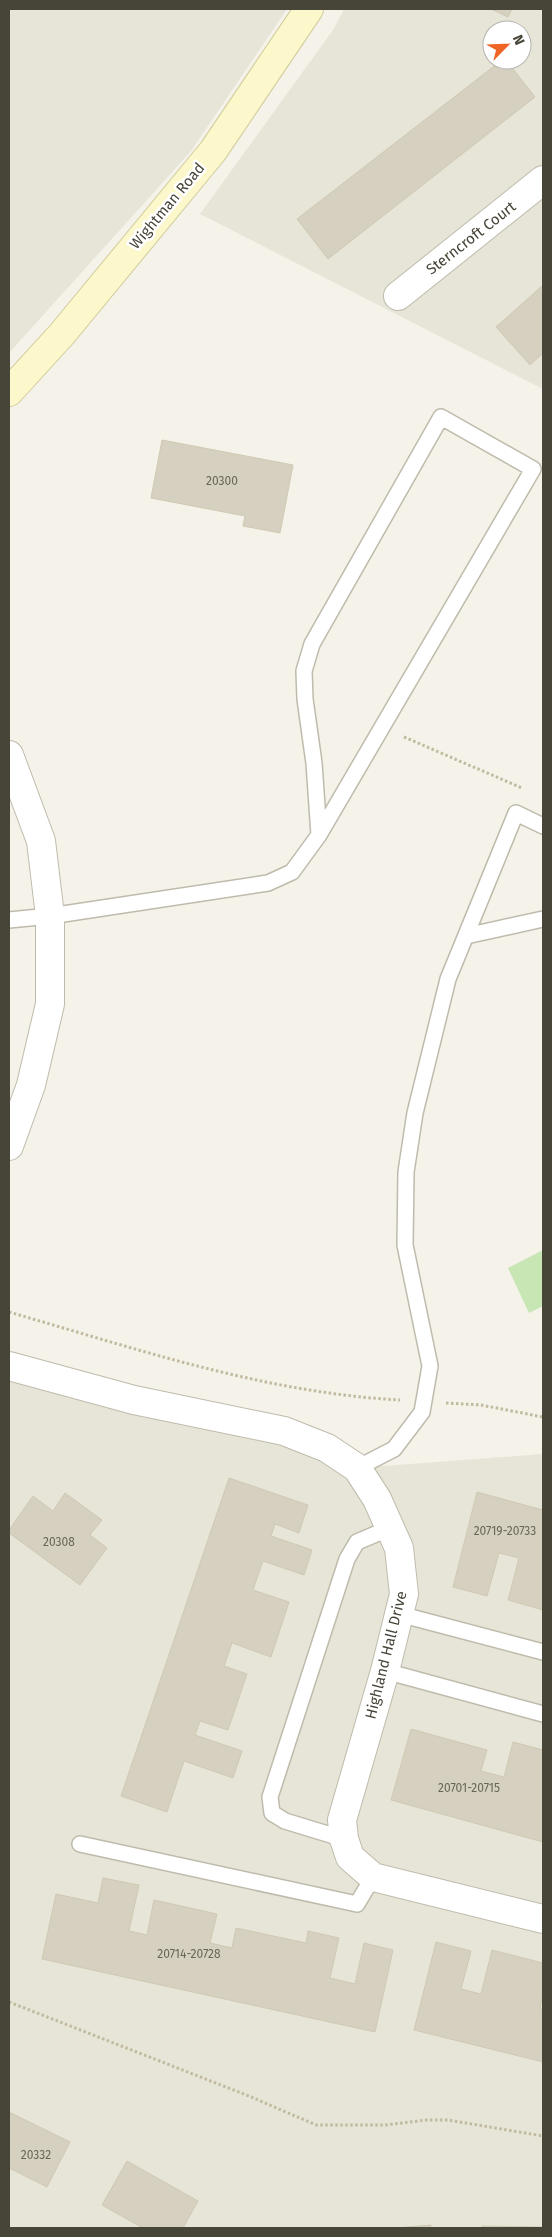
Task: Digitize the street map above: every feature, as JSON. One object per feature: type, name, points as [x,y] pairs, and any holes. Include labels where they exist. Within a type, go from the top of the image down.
[{"type":"main road","name":"Wightman Road","points":[[9,392],[62,334],[213,151],[309,9]]},
{"type":"street","name":"Sterncroft Court","points":[[398,296],[543,180]]},
{"type":"street","points":[[9,755],[41,841],[50,916],[50,1004],[31,1085],[9,1146]]},
{"type":"street","name":"Highland Hall Drive","points":[[9,1366],[134,1400],[284,1431],[327,1448],[357,1468],[377,1499],[399,1548],[404,1594],[385,1671],[342,1820],[344,1839],[350,1857],[373,1877],[543,1919]]},
{"type":"lane","points":[[9,920],[50,916],[268,883],[292,872],[319,835],[533,469],[441,417],[312,644],[304,671],[305,699],[314,763],[319,835]]},
{"type":"lane","points":[[357,1468],[394,1449],[422,1412],[430,1366],[405,1245],[406,1172],[415,1113],[448,979],[516,813],[543,826]]},
{"type":"lane","points":[[466,936],[543,918]]},
{"type":"lane","points":[[344,1839],[286,1821],[272,1813],[270,1797],[348,1559],[356,1542],[390,1528]]},
{"type":"lane","points":[[399,1614],[543,1652]]},
{"type":"lane","points":[[385,1671],[543,1714]]},
{"type":"lane","points":[[80,1844],[357,1904],[373,1877]]},
{"type":"path","points":[[382,728],[522,788],[516,813]]},
{"type":"path","points":[[9,1312],[235,1376],[368,1398],[481,1405],[543,1418]]},
{"type":"path","points":[[9,2002],[249,2096],[316,2125],[385,2125],[427,2120],[448,2120],[543,2136]]},
{"type":"shaded area","points":[[9,9],[287,9],[191,151],[9,353]]},
{"type":"shaded area","points":[[344,9],[543,9],[543,389],[200,214],[333,30]]},
{"type":"shaded area","points":[[9,1366],[284,1431],[357,1468],[543,1454],[543,2228],[9,2228]]},
{"type":"green space","points":[[543,1250],[543,1306],[529,1313],[508,1268]]},
{"type":"building","points":[[491,9],[512,9],[508,17]]},
{"type":"building","points":[[489,70],[514,70],[535,97],[328,259],[297,219]]},
{"type":"building","points":[[543,285],[543,353],[530,365],[496,327]]},
{"type":"building","points":[[162,440],[293,465],[280,533],[243,526],[245,516],[151,498]]},
{"type":"building","points":[[229,1478],[308,1505],[299,1533],[275,1524],[271,1536],[312,1550],[304,1575],[263,1561],[253,1590],[289,1602],[271,1657],[232,1643],[224,1666],[247,1674],[228,1730],[200,1721],[195,1735],[242,1751],[233,1778],[184,1761],[167,1812],[121,1796]]},
{"type":"building","points":[[477,1492],[543,1510],[543,1610],[508,1600],[519,1558],[499,1553],[487,1596],[453,1587]]},
{"type":"building","points":[[65,1493],[102,1520],[90,1535],[107,1548],[80,1585],[9,1533],[9,1530],[33,1496],[53,1511]]},
{"type":"building","points":[[411,1729],[487,1750],[481,1771],[504,1777],[513,1742],[543,1750],[543,1842],[391,1800]]},
{"type":"building","points":[[103,1878],[139,1885],[129,1931],[147,1935],[154,1900],[217,1914],[210,1943],[232,1948],[236,1928],[306,1943],[308,1931],[339,1938],[330,1978],[355,1984],[364,1943],[393,1950],[375,2032],[42,1959],[56,1894],[98,1903]]},
{"type":"building","points":[[436,1942],[471,1951],[461,1989],[481,1994],[492,1950],[543,1963],[543,1994],[540,2008],[543,2009],[543,2062],[414,2030]]},
{"type":"building","points":[[9,2112],[70,2142],[47,2187],[9,2168]]},
{"type":"building","points":[[127,2161],[198,2201],[183,2228],[143,2228],[102,2205]]},
{"type":"building","points":[[431,2225],[431,2228],[395,2228]]},
{"type":"building","points":[[482,2226],[543,2227],[543,2228],[482,2228]]}]
